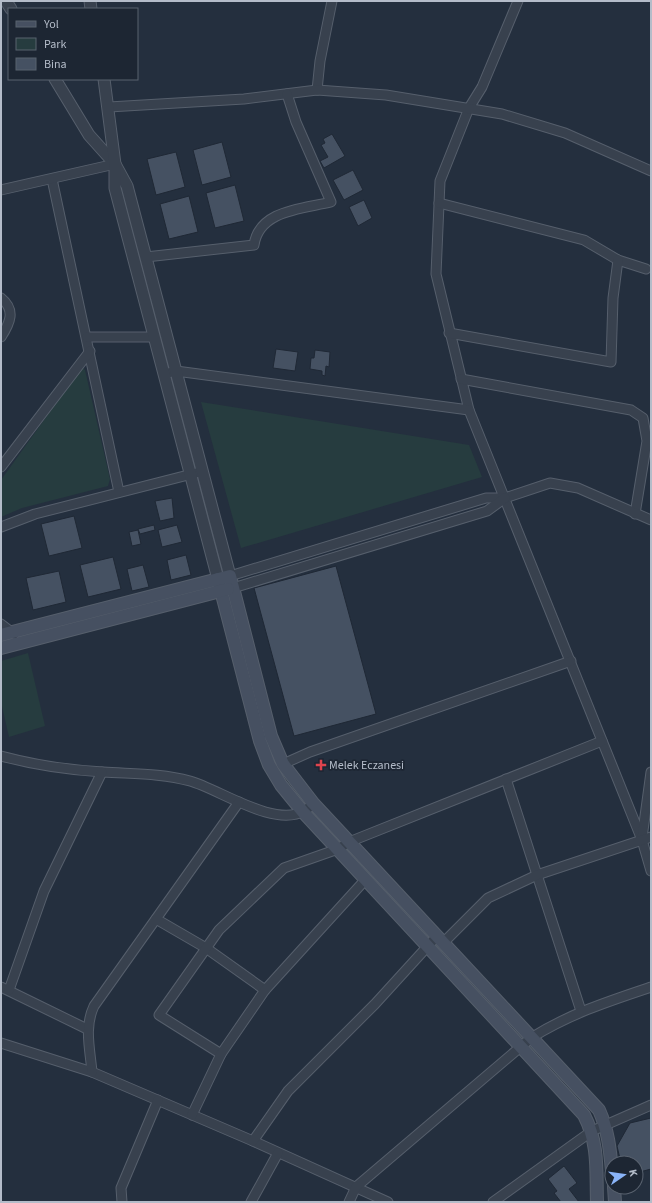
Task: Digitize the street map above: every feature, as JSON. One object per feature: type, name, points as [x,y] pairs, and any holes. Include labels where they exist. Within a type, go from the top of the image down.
[{"type":"main road","points":[[7,634],[225,584]]},
{"type":"main road","points":[[1,648],[225,584]]},
{"type":"main road","points":[[225,584],[271,736],[283,764],[313,803],[599,1110],[605,1124],[610,1155]]},
{"type":"main road","points":[[225,584],[260,741],[268,766],[304,812],[584,1115],[592,1131],[596,1148],[597,1202]]},
{"type":"street","points":[[317,90],[320,61],[332,1]]},
{"type":"street","points":[[518,1],[482,87],[469,108],[440,181],[436,274],[469,410],[602,741],[647,838]]},
{"type":"street","points":[[56,80],[89,135],[115,164],[127,186],[202,472],[225,584]]},
{"type":"street","points":[[104,80],[115,164],[115,188],[190,474],[225,584]]},
{"type":"street","points":[[108,107],[287,94],[317,90],[386,94],[502,114],[565,133],[651,171]]},
{"type":"street","points":[[146,257],[254,245],[260,229],[272,218],[330,202],[296,122],[287,94]]},
{"type":"street","points":[[1,190],[115,164]]},
{"type":"street","points":[[52,179],[119,492]]},
{"type":"street","points":[[439,203],[584,240],[618,260],[646,269]]},
{"type":"street","points":[[450,333],[611,362],[614,298],[618,260]]},
{"type":"street","points":[[1,298],[10,308],[11,317],[8,326],[1,337]]},
{"type":"street","points":[[87,337],[154,337]]},
{"type":"street","points":[[1,467],[90,351]]},
{"type":"street","points":[[164,374],[176,371],[469,410]]},
{"type":"street","points":[[461,379],[631,410],[643,418],[647,441],[635,514]]},
{"type":"street","points":[[1,527],[35,514],[202,472]]},
{"type":"street","points":[[225,584],[486,498],[505,498],[550,483],[578,488],[651,520]]},
{"type":"street","points":[[1,624],[7,634],[21,643]]},
{"type":"street","points":[[283,764],[310,752],[570,661]]},
{"type":"street","points":[[221,1054],[159,1015],[219,930],[284,868],[338,849],[349,842],[602,741]]},
{"type":"street","points":[[1,756],[36,766],[102,772],[155,774],[191,781],[239,802],[269,813],[285,816],[304,812],[313,803]]},
{"type":"street","points":[[87,1029],[5,988],[44,892],[102,772]]},
{"type":"street","points":[[651,772],[647,838],[651,871]]},
{"type":"street","points":[[506,779],[581,1011]]},
{"type":"street","points":[[92,1072],[87,1029],[89,1017],[94,1006],[239,802]]},
{"type":"street","points":[[253,1141],[288,1091],[375,1004],[428,946],[440,940],[488,898],[537,875],[647,838]]},
{"type":"street","points":[[192,1115],[221,1054],[265,990],[366,879]]},
{"type":"street","points":[[156,919],[206,948],[265,990]]},
{"type":"street","points":[[349,1202],[356,1187],[531,1038],[551,1025],[581,1011],[651,987]]},
{"type":"street","points":[[1,1043],[92,1072],[253,1141],[388,1202]]},
{"type":"street","points":[[122,1202],[121,1188],[158,1100]]},
{"type":"street","points":[[494,1202],[592,1131],[651,1105]]},
{"type":"street","points":[[251,1202],[278,1153]]},
{"type":"green space","points":[[82,367],[85,370],[110,479],[108,486],[22,508],[1,517],[1,480]]},
{"type":"green space","points":[[201,402],[469,445],[482,477],[241,548]]},
{"type":"green space","points":[[28,653],[45,726],[9,737],[1,702],[1,661]]},
{"type":"building","points":[[332,134],[345,156],[324,168],[320,161],[328,157],[321,145],[325,143],[323,139]]},
{"type":"building","points":[[222,142],[231,177],[202,185],[193,150]]},
{"type":"building","points":[[176,152],[185,187],[156,195],[147,159]]},
{"type":"building","points":[[353,170],[363,190],[344,200],[333,180]]},
{"type":"building","points":[[235,185],[244,221],[215,228],[206,193]]},
{"type":"building","points":[[189,196],[198,232],[169,239],[160,204]]},
{"type":"building","points":[[364,200],[372,218],[358,226],[349,207]]},
{"type":"building","points":[[276,349],[298,352],[295,371],[273,368]]},
{"type":"building","points":[[315,350],[330,352],[329,367],[326,366],[325,376],[322,375],[322,371],[310,369],[311,358],[314,358]]},
{"type":"building","points":[[172,498],[174,518],[160,521],[155,501]]},
{"type":"building","points":[[74,516],[82,548],[49,556],[41,524]]},
{"type":"building","points":[[154,525],[155,530],[140,534],[138,529]]},
{"type":"building","points":[[177,525],[182,542],[162,547],[158,530]]},
{"type":"building","points":[[138,530],[141,544],[132,546],[129,532]]},
{"type":"building","points":[[186,555],[191,575],[171,580],[167,560]]},
{"type":"building","points":[[113,557],[121,589],[88,597],[80,565]]},
{"type":"building","points":[[143,565],[149,587],[132,591],[127,569]]},
{"type":"building","points":[[336,566],[376,714],[294,736],[254,588]]},
{"type":"building","points":[[59,571],[66,602],[33,610],[26,578]]},
{"type":"building","points":[[651,1118],[651,1169],[644,1171],[644,1155],[619,1155],[617,1146],[630,1123]]},
{"type":"building","points":[[564,1166],[577,1183],[569,1189],[579,1202],[561,1202],[554,1193],[557,1191],[548,1179]]},
{"type":"place","name":"Melek Eczanesi","points":[[321,765]]}]
